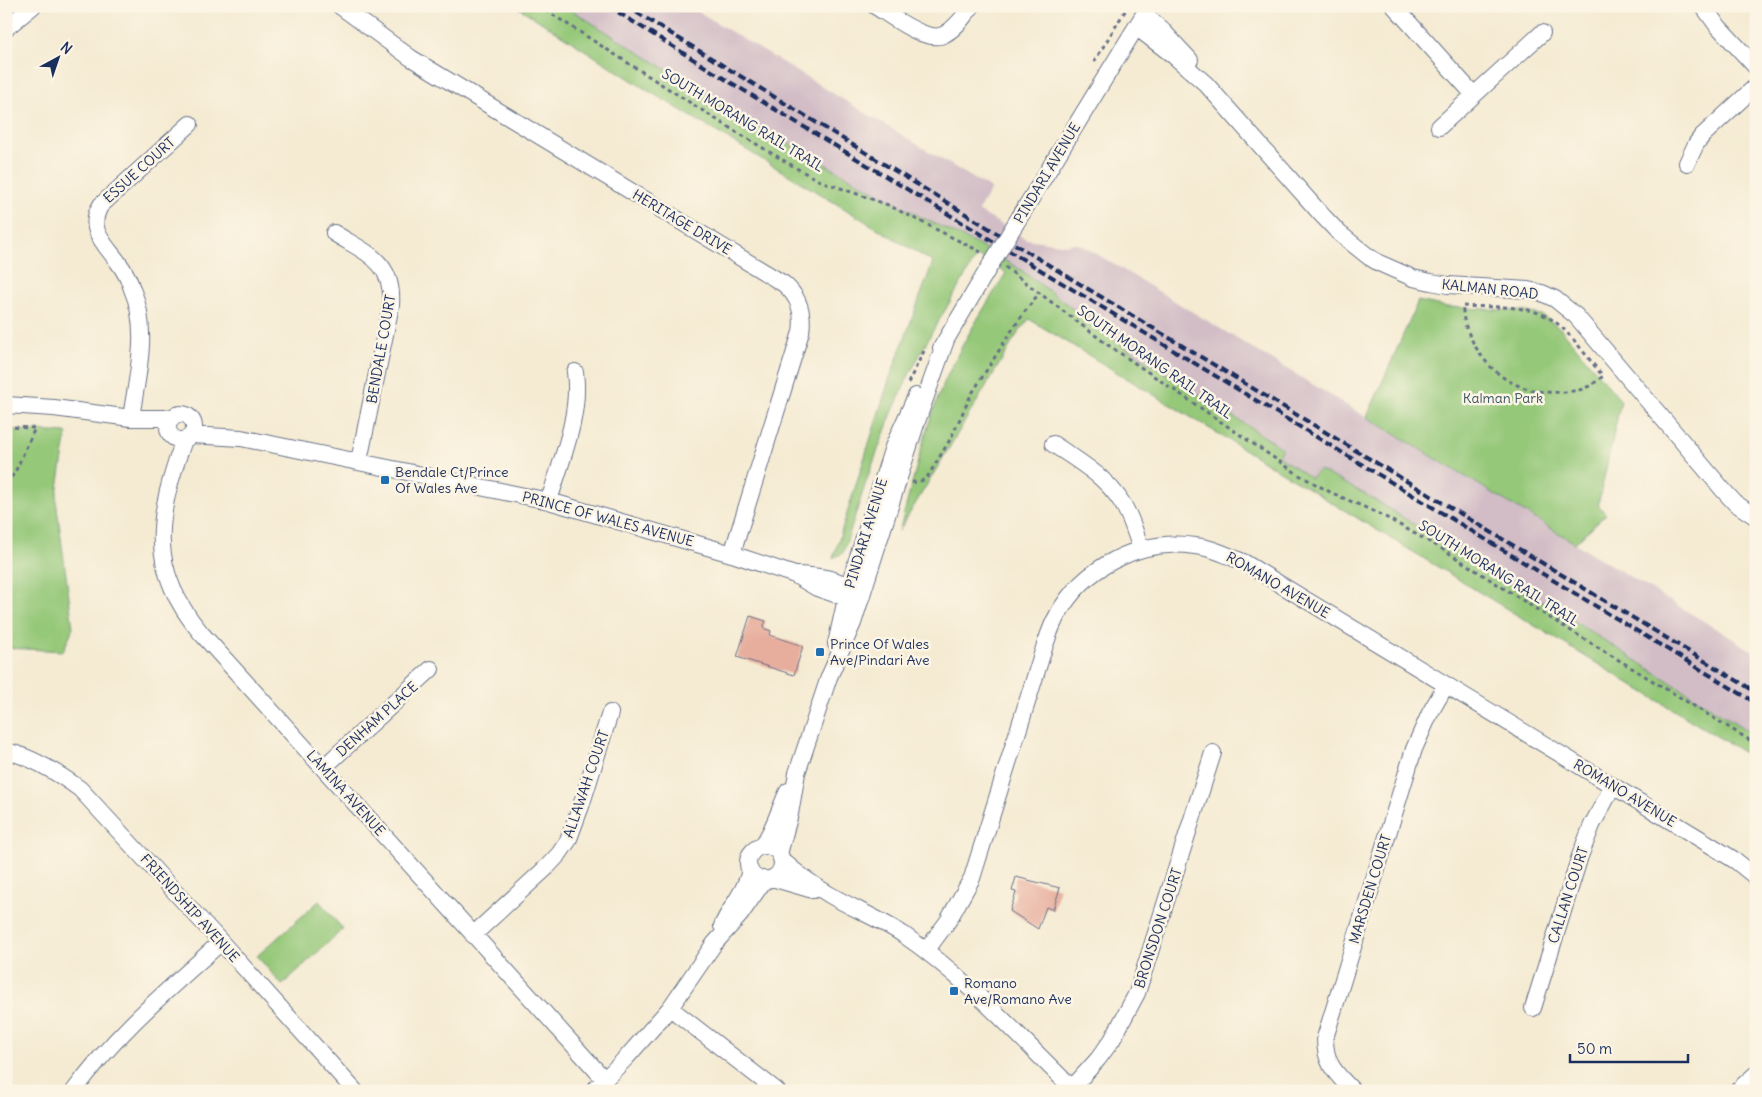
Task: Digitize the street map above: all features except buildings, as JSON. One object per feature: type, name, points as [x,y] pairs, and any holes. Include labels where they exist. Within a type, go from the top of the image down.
[{"type":"street","points":[[6,28],[33,6]]},
{"type":"street","name":"HERITAGE DRIVE","points":[[340,6],[411,58],[784,284],[792,291],[801,306],[803,323],[801,332],[732,554]]},
{"type":"street","points":[[875,6],[917,32],[940,36],[951,30],[972,6]]},
{"type":"street","points":[[1394,6],[1474,95]]},
{"type":"street","points":[[1704,6],[1716,24],[1756,67]]},
{"type":"street","name":"PINDARI AVENUE","points":[[762,846],[772,831],[781,805],[797,773],[829,677],[853,622],[852,593],[896,440],[930,368],[992,261],[1143,16]]},
{"type":"street","name":"KALMAN ROAD","points":[[1143,16],[1178,46],[1194,65],[1206,84],[1339,233],[1369,257],[1395,270],[1430,282],[1528,290],[1542,293],[1567,307],[1724,491],[1735,503],[1756,517]]},
{"type":"street","points":[[1438,127],[1542,33]]},
{"type":"street","points":[[1687,163],[1702,136],[1756,86]]},
{"type":"street","name":"ESSUE COURT","points":[[131,418],[141,346],[139,310],[126,276],[100,238],[94,221],[96,212],[101,205],[190,124]]},
{"type":"street","name":"BENDALE COURT","points":[[334,233],[382,265],[391,286],[391,305],[359,461]]},
{"type":"street","name":"PINDARI AVENUE","points":[[852,593],[899,478],[928,386],[946,340]]},
{"type":"street","points":[[549,501],[576,411],[578,387],[575,372]]},
{"type":"street","name":"PRINCE OF WALES AVENUE","points":[[6,405],[54,408],[131,418],[180,430],[242,438],[359,461],[549,501],[732,554],[795,575],[817,588],[852,593]]},
{"type":"street","name":"LAMINA AVENUE","points":[[180,430],[164,512],[161,544],[163,560],[174,595],[195,626],[473,935],[599,1085]]},
{"type":"street","points":[[1053,444],[1094,471],[1114,490],[1129,516],[1141,550]]},
{"type":"street","name":"ROMANO AVENUE","points":[[926,951],[948,921],[972,878],[1047,639],[1057,616],[1067,600],[1088,577],[1119,558],[1158,546],[1194,546],[1229,556],[1269,578],[1736,861],[1756,877]]},
{"type":"street","name":"DENHAM PLACE","points":[[323,768],[431,669]]},
{"type":"street","name":"MARSDEN COURT","points":[[1353,1091],[1331,1067],[1324,1038],[1414,749],[1430,713],[1446,685]]},
{"type":"street","name":"ALLAWAH COURT","points":[[473,935],[546,868],[559,854],[568,840],[582,806],[610,713]]},
{"type":"street","name":"FRIENDSHIP AVENUE","points":[[6,751],[39,763],[80,789],[355,1091]]},
{"type":"street","name":"BRONSDON COURT","points":[[1073,1089],[1112,1040],[1137,993],[1213,753]]},
{"type":"street","name":"PINDARI AVENUE","points":[[780,857],[797,773]]},
{"type":"street","name":"CALLAN COURT","points":[[1533,1008],[1586,839],[1613,786]]},
{"type":"street","points":[[829,895],[756,877],[748,865],[750,855],[762,846],[772,848],[797,873],[829,895],[884,923],[926,951],[965,984],[1073,1089]]},
{"type":"street","points":[[599,1085],[670,1008],[714,944],[769,879],[780,870],[780,857]]},
{"type":"street","points":[[714,944],[728,913],[744,888],[750,870]]},
{"type":"street","points":[[74,1091],[103,1054],[130,1026],[221,942]]},
{"type":"street","points":[[670,1008],[776,1091]]},
{"type":"street","points":[[1737,1091],[1756,1074]]},
{"type":"path","name":"SOUTH MORANG RAIL TRAIL","points":[[539,6],[733,130],[798,169],[818,180],[888,205],[992,261],[1040,292],[1108,345],[1299,474],[1332,493],[1380,514],[1444,550],[1563,626],[1756,744]]},
{"type":"path","points":[[899,478],[916,482],[922,481],[928,476],[951,438],[971,395],[1015,325],[1040,292]]},
{"type":"path","points":[[1463,306],[1524,310],[1549,318],[1563,328],[1603,376],[1585,388],[1558,392],[1534,391],[1512,383],[1494,370],[1478,351],[1465,325],[1463,306]]},
{"type":"path","points":[[6,427],[35,428],[16,470],[6,486]]},
{"type":"shaded area","points":[[565,6],[689,6],[991,189],[978,211],[1026,239],[1067,245],[1074,243],[1082,245],[1756,653],[1756,736],[1537,598],[1522,591],[1319,470],[1312,478],[1278,456],[1282,448],[1116,341],[980,246],[923,218],[810,156],[734,112]]},
{"type":"green space","points":[[516,6],[565,6],[734,112],[810,156],[923,218],[980,246],[1021,270],[1116,341],[1282,448],[1278,456],[1311,478],[1319,470],[1365,494],[1522,591],[1537,598],[1756,736],[1756,760],[1029,319],[1018,333],[899,531],[927,429],[941,389],[976,321],[1006,273],[977,256],[910,373],[891,415],[866,482],[843,553],[833,558],[888,383],[933,262],[647,90]]},
{"type":"green space","name":"Kalman Park","points":[[1418,301],[1447,307],[1522,311],[1541,315],[1561,329],[1621,401],[1598,505],[1606,514],[1575,543],[1367,417]]},
{"type":"green space","points":[[6,429],[67,433],[56,500],[73,628],[63,651],[6,648]]},
{"type":"green space","points":[[319,901],[343,929],[282,985],[257,956]]},
{"type":"railway","points":[[608,6],[720,76],[1756,703]]},
{"type":"railway","points":[[626,6],[1075,281],[1756,692]]},
{"type":"place","name":"Bendale Ct/Prince Of Wales Ave","points":[[385,480]]},
{"type":"place","name":"Prince Of Wales Ave/Pindari Ave","points":[[820,652]]},
{"type":"place","name":"Romano Ave/Romano Ave","points":[[954,991]]}]
